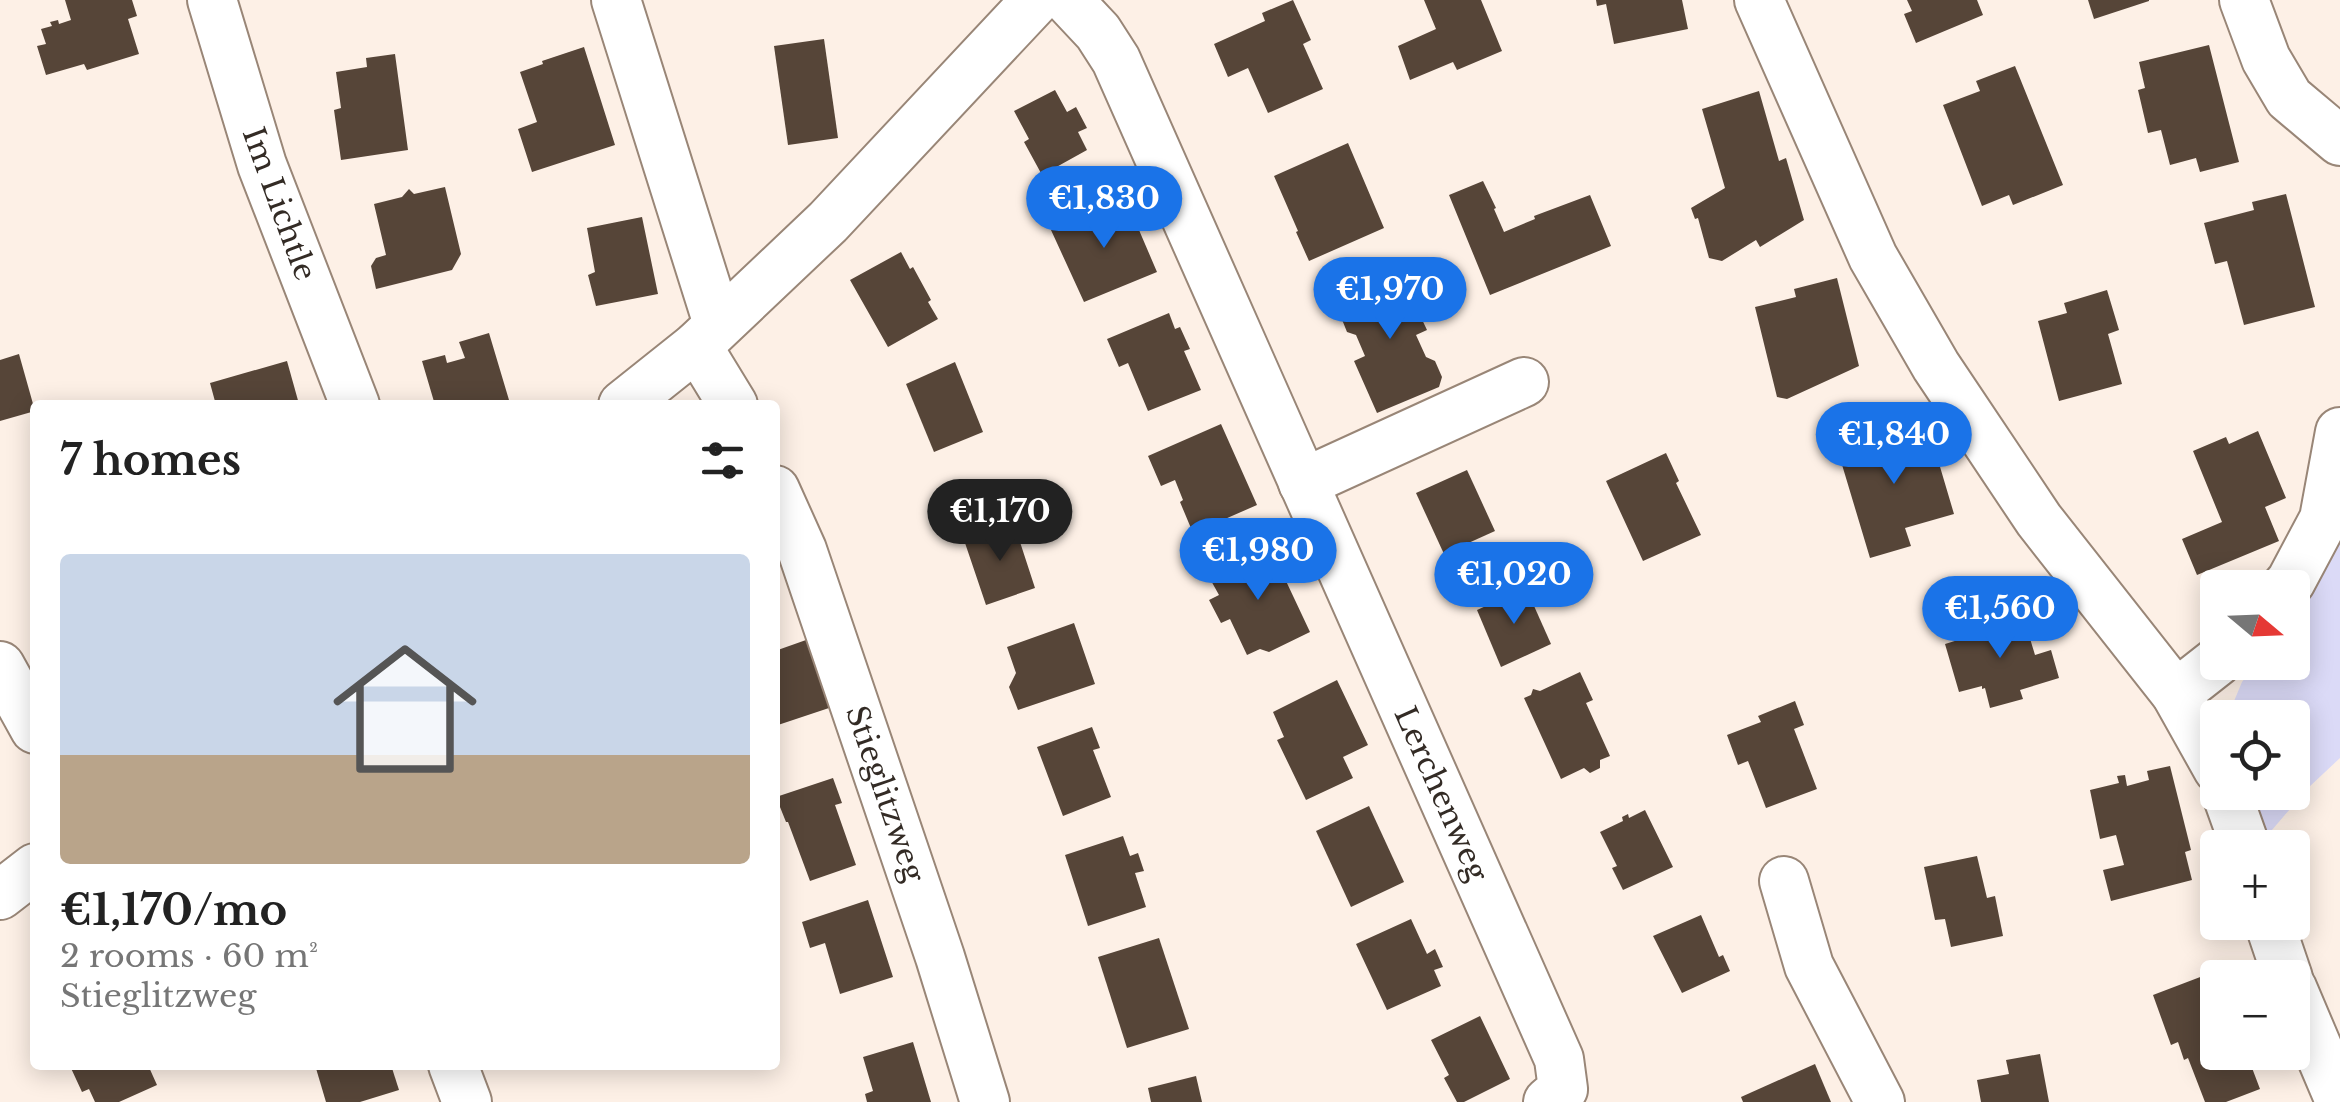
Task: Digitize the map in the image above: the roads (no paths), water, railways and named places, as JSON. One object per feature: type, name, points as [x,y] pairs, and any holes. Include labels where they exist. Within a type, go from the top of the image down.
[{"type":"street","name":"Im Lichtle","points":[[212,0],[262,165],[353,400]]},
{"type":"street","points":[[616,0],[708,335],[731,400]]},
{"type":"street","points":[[629,400],[708,335],[828,222],[1036,0]]},
{"type":"street","name":"Lerchenweg","points":[[1068,0],[1098,32],[1116,60],[1559,1059],[1563,1089],[1548,1102]]},
{"type":"street","points":[[1759,0],[1873,257],[1936,366],[2039,520],[2176,694],[2200,734]]},
{"type":"street","points":[[2244,0],[2266,60],[2289,98],[2340,141]]},
{"type":"street","points":[[1304,484],[1524,382]]},
{"type":"street","points":[[2297,570],[2324,519],[2340,432]]},
{"type":"street","name":"Stieglitzweg","points":[[780,501],[828,626],[985,1102]]},
{"type":"street","points":[[0,666],[30,720]]},
{"type":"street","points":[[2176,694],[2200,675]]},
{"type":"street","points":[[0,895],[30,872]]},
{"type":"street","points":[[1784,881],[1809,966],[1880,1102]]},
{"type":"street","points":[[2310,1030],[2340,1101]]},
{"type":"street","points":[[455,1070],[467,1102]]}]
